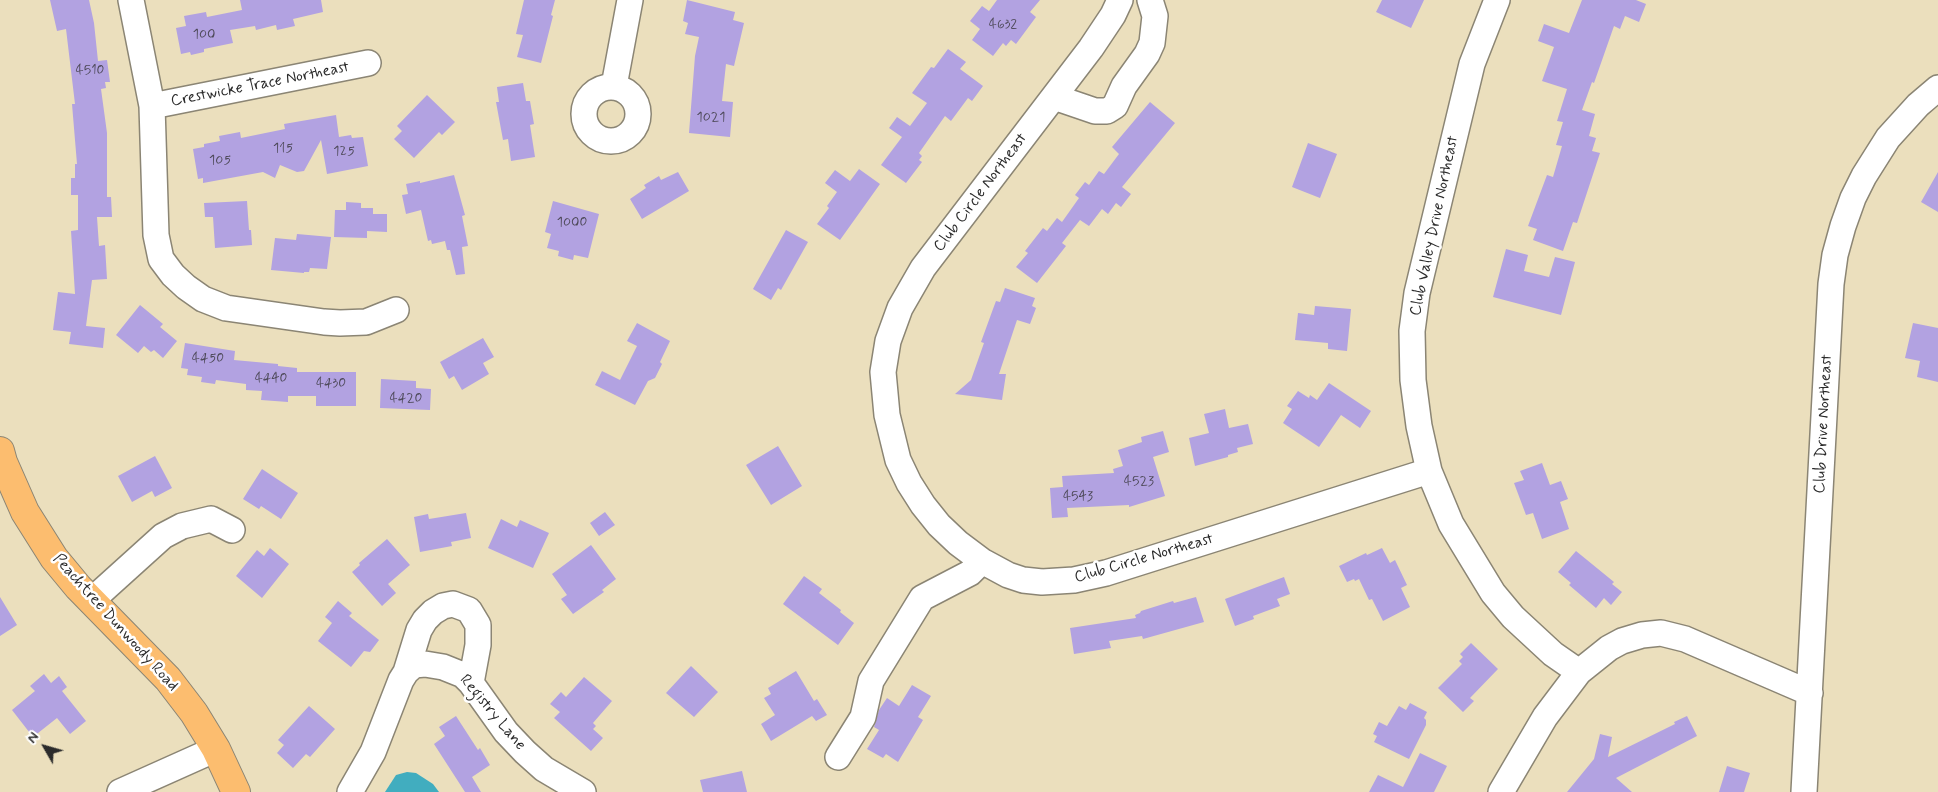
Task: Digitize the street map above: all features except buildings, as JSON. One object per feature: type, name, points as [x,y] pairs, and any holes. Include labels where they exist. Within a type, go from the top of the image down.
[{"type":"main road","name":"Peachtree Dunwoody Road","points":[[1,459],[24,512],[54,558],[91,601],[168,679],[194,712],[216,749],[236,792]]},
{"type":"street","points":[[131,0],[152,106],[156,235],[160,259],[172,275],[203,299],[226,308],[324,322],[366,322],[396,310]]},
{"type":"street","points":[[614,86],[630,0]]},
{"type":"street","name":"Club Circle Northeast","points":[[1120,0],[1113,15],[1091,48],[911,286],[900,308],[888,341],[884,366],[887,416],[898,460],[909,483],[923,505],[939,525],[958,543],[982,561],[1008,575],[1023,580],[1042,582],[1074,580],[1115,570],[1429,472]]},
{"type":"street","points":[[1054,97],[1095,111],[1107,111],[1115,106],[1124,86],[1147,54],[1152,43],[1155,16],[1150,0]]},
{"type":"street","name":"Club Valley Drive Northeast","points":[[1496,0],[1472,64],[1417,293],[1412,331],[1413,380],[1418,426],[1429,472],[1451,524],[1493,592],[1513,617],[1533,636],[1553,654],[1579,672]]},
{"type":"street","name":"Crestwicke Trace Northeast","points":[[152,106],[368,63]]},
{"type":"street","name":"Club Drive Northeast","points":[[1804,792],[1831,284],[1835,255],[1853,198],[1864,176],[1888,138],[1918,105],[1938,88]]},
{"type":"street","points":[[91,601],[163,536],[182,526],[212,518],[232,530]]},
{"type":"street","points":[[838,757],[864,717],[871,681],[922,598],[970,573],[982,561]]},
{"type":"street","points":[[350,792],[373,752],[406,672],[419,630],[433,612],[443,606],[453,604],[469,610],[478,625],[478,644],[471,683]]},
{"type":"street","points":[[1501,792],[1544,717],[1579,672],[1622,640],[1661,633],[1686,639],[1810,693]]},
{"type":"street","name":"Registry Lane","points":[[406,672],[414,665],[434,665],[454,670],[463,675],[471,683],[506,732],[525,752],[544,769],[583,792]]},
{"type":"street","points":[[120,792],[216,749]]},
{"type":"water","points":[[407,772],[416,773],[433,784],[439,792],[385,792],[396,775]]}]
